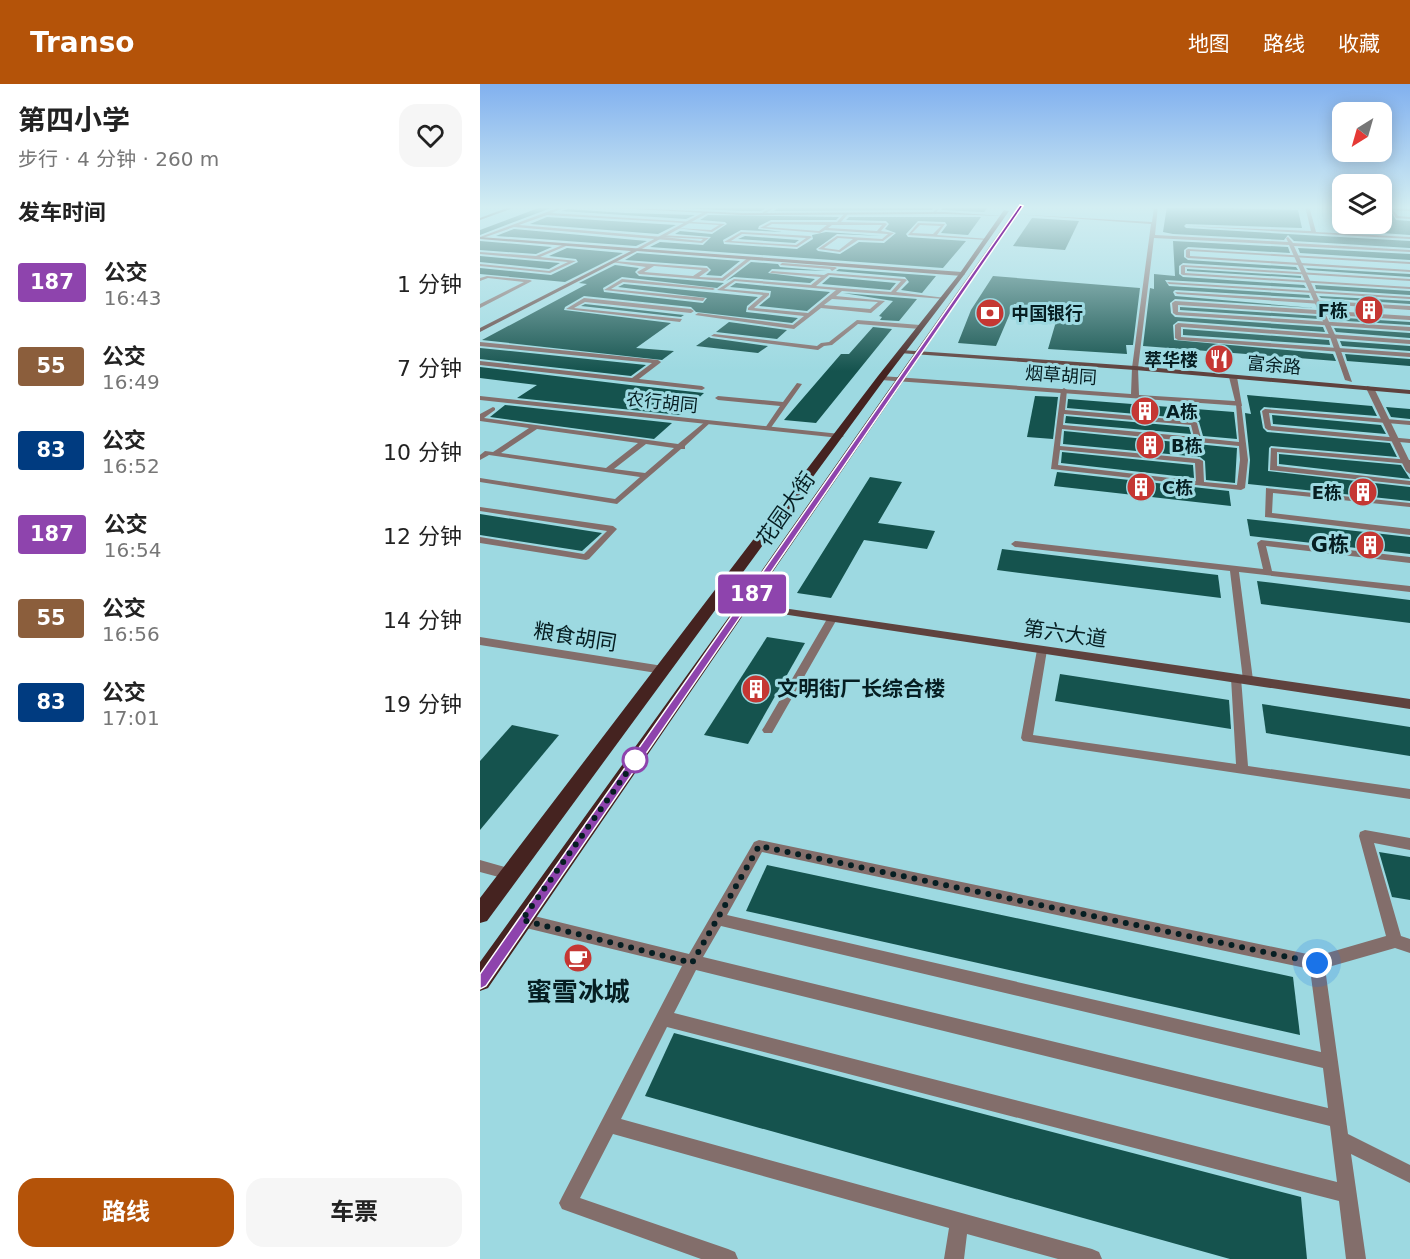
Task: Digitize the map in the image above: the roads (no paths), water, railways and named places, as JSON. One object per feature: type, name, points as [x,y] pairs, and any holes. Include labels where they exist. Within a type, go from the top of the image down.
[{"type":"main road","name":"花园大街","points":[[480,914],[840,436],[881,378],[971,261]]},
{"type":"main road","name":"花园大街","points":[[480,980],[902,379],[980,261]]},
{"type":"street","points":[[788,261],[962,274]]},
{"type":"street","points":[[1135,395],[1135,368],[1149,261]]},
{"type":"street","points":[[1298,261],[1310,292],[1333,337],[1349,380]]},
{"type":"street","points":[[480,330],[612,262]]},
{"type":"street","name":"富余路","points":[[901,352],[1135,368],[1410,392]]},
{"type":"street","name":"富余路","points":[[1135,368],[1171,366],[1410,385]]},
{"type":"street","points":[[1233,377],[1239,404]]},
{"type":"street","name":"烟草胡同","points":[[881,378],[1239,404]]},
{"type":"street","points":[[1370,388],[1408,462],[1410,471]]},
{"type":"street","name":"农行胡同","points":[[480,398],[840,436]]},
{"type":"street","name":"第六大道","points":[[714,602],[1410,704]]},
{"type":"street","name":"粮食胡同","points":[[480,641],[663,670]]},
{"type":"lane","points":[[480,280],[525,261]]},
{"type":"lane","points":[[480,265],[550,272],[572,261]]},
{"type":"lane","points":[[675,325],[723,280],[747,261]]},
{"type":"lane","points":[[1249,261],[1410,271]]},
{"type":"lane","points":[[1375,261],[1410,263]]},
{"type":"lane","points":[[612,262],[707,269],[695,277]]},
{"type":"lane","points":[[783,264],[835,268],[813,286]]},
{"type":"lane","points":[[651,266],[639,273],[723,280]]},
{"type":"lane","points":[[1410,280],[1183,266],[1183,274],[1410,288]]},
{"type":"lane","points":[[772,272],[905,280],[892,293]]},
{"type":"lane","points":[[698,315],[794,327],[858,276]]},
{"type":"lane","points":[[480,306],[530,281],[486,277]]},
{"type":"lane","points":[[703,299],[606,290],[622,280],[713,289]]},
{"type":"lane","points":[[809,315],[750,309],[767,294],[720,290],[734,280],[944,298]]},
{"type":"lane","points":[[1169,283],[1410,298]]},
{"type":"lane","points":[[1177,293],[1410,308]]},
{"type":"lane","points":[[820,306],[871,311],[882,301],[832,297]]},
{"type":"lane","points":[[680,320],[569,309],[584,300],[691,310]]},
{"type":"lane","points":[[1410,318],[1175,303],[1176,314],[1410,330]]},
{"type":"lane","points":[[714,336],[818,348],[823,344],[830,344],[856,322],[920,327]]},
{"type":"lane","points":[[1410,342],[1178,325],[1178,338],[1410,355]]},
{"type":"lane","points":[[480,344],[658,362],[633,380]]},
{"type":"lane","points":[[480,363],[702,388]]},
{"type":"lane","points":[[768,428],[799,384]]},
{"type":"lane","points":[[1064,390],[1054,467],[1241,488],[1242,444],[1239,404]]},
{"type":"lane","points":[[718,398],[785,404]]},
{"type":"lane","points":[[480,418],[493,409]]},
{"type":"lane","points":[[1410,423],[1265,411],[1268,428],[1410,441]]},
{"type":"lane","points":[[1061,412],[1194,423],[1198,440]]},
{"type":"lane","points":[[480,418],[682,447]]},
{"type":"lane","points":[[480,480],[617,502],[708,422]]},
{"type":"lane","points":[[494,454],[535,427]]},
{"type":"lane","points":[[1059,427],[1242,444]]},
{"type":"lane","points":[[607,471],[644,442]]},
{"type":"lane","points":[[1056,448],[1199,460],[1200,483]]},
{"type":"lane","points":[[1408,462],[1274,450],[1273,468],[1410,483]]},
{"type":"lane","points":[[480,458],[488,453],[647,476]]},
{"type":"lane","points":[[1410,505],[1269,490],[1268,515],[1410,532]]},
{"type":"lane","points":[[480,509],[613,529],[586,557],[480,540]]},
{"type":"lane","points":[[1268,573],[1261,543],[1410,560]]},
{"type":"lane","points":[[1015,544],[1410,589]]},
{"type":"lane","points":[[1234,569],[1242,679],[1242,768]]},
{"type":"lane","points":[[768,730],[832,619]]},
{"type":"lane","points":[[1042,650],[1027,738],[1410,794]]},
{"type":"lane","points":[[1395,941],[1365,836],[1410,844]]},
{"type":"lane","points":[[728,1259],[568,1203],[692,963],[759,846],[1317,963],[1395,941],[1410,946]]},
{"type":"lane","points":[[480,866],[510,874]]},
{"type":"lane","points":[[717,919],[1330,1062]]},
{"type":"lane","points":[[522,920],[1338,1119]]},
{"type":"lane","points":[[1317,963],[1356,1259]]},
{"type":"lane","points":[[663,1018],[1348,1194]]},
{"type":"lane","points":[[608,1124],[1092,1259]]},
{"type":"lane","points":[[1341,1140],[1410,1174]]},
{"type":"lane","points":[[954,1259],[959,1222]]},
{"type":"place","name":"F栋","points":[[1369,310]]},
{"type":"place","name":"中国银行","points":[[990,313]]},
{"type":"place","name":"萃华楼","points":[[1219,359]]},
{"type":"place","name":"A栋","points":[[1145,411]]},
{"type":"place","name":"B栋","points":[[1150,445]]},
{"type":"place","name":"C栋","points":[[1141,487]]},
{"type":"place","name":"E栋","points":[[1363,492]]},
{"type":"place","name":"G栋","points":[[1370,545]]},
{"type":"place","name":"文明街厂长综合楼","points":[[756,689]]},
{"type":"place","name":"蜜雪冰城","points":[[578,958]]}]
